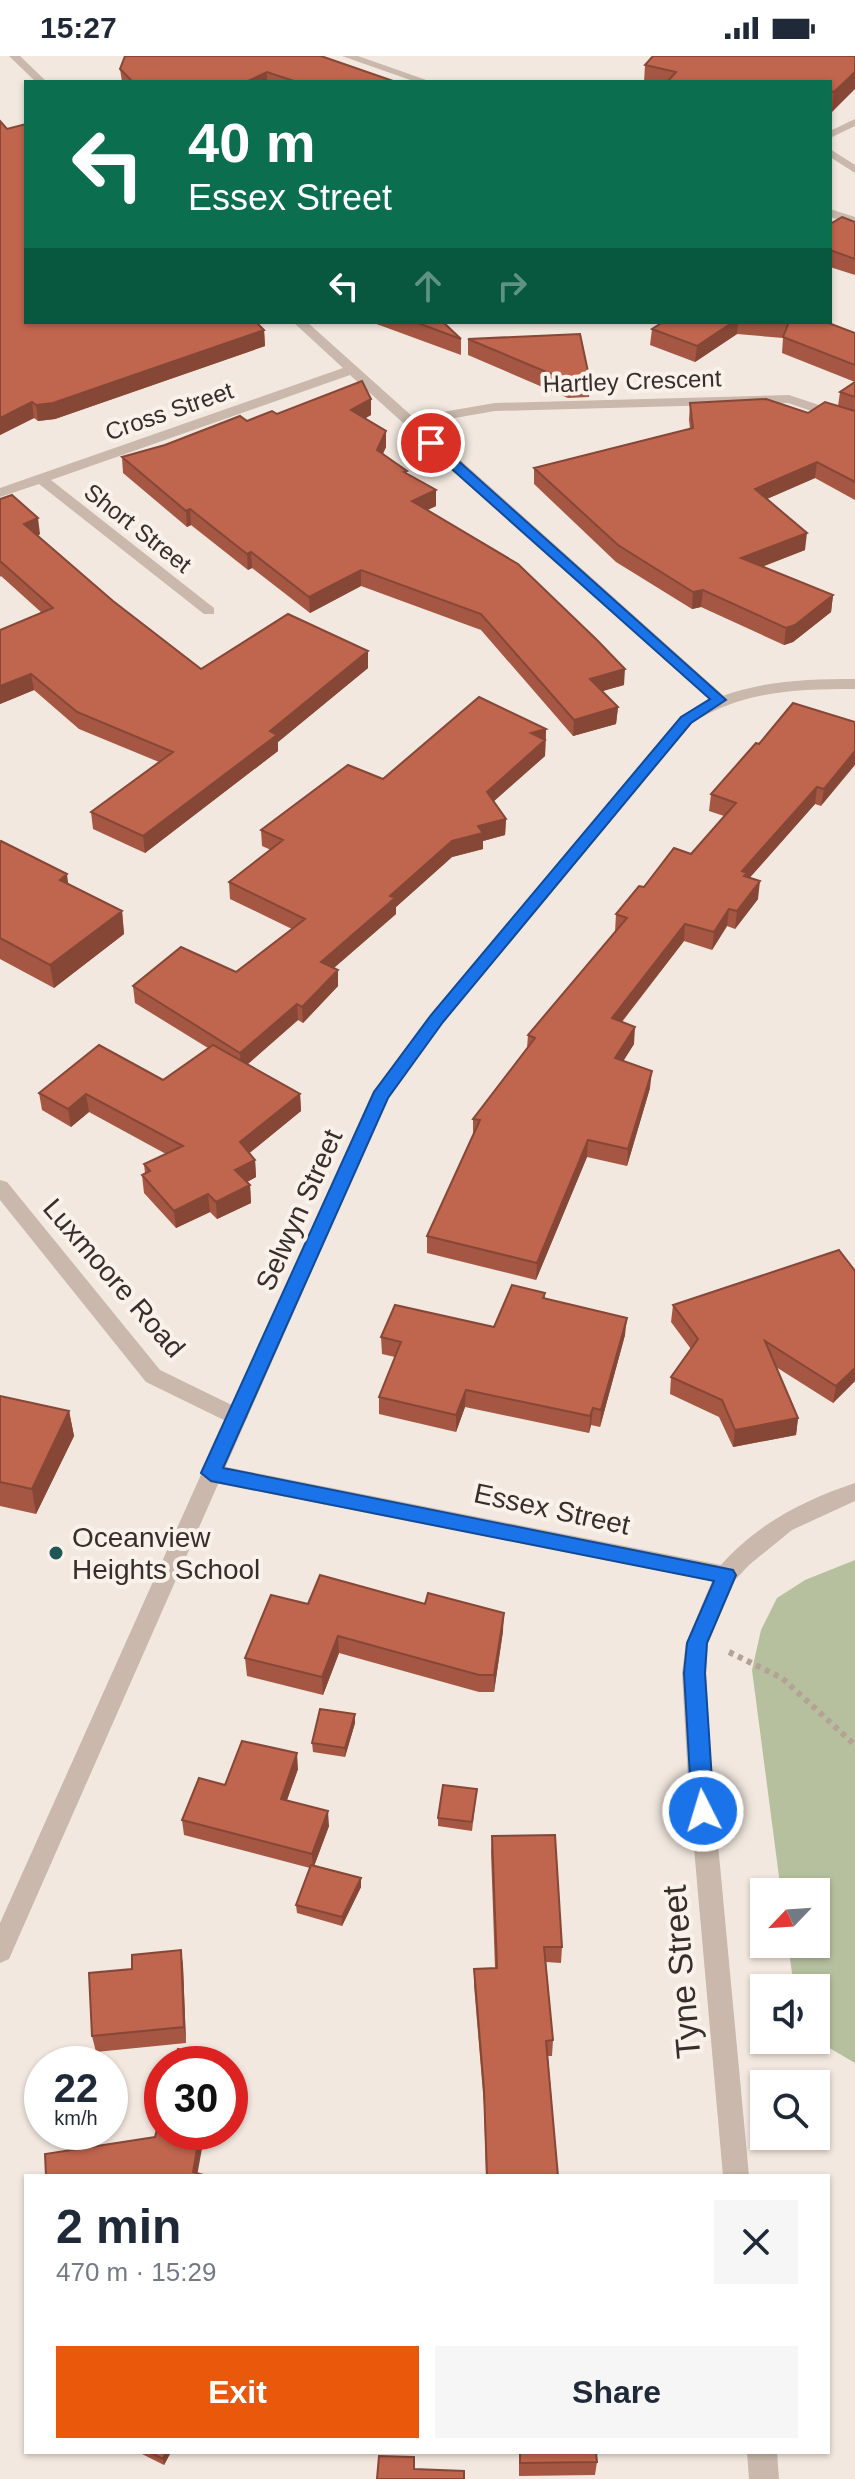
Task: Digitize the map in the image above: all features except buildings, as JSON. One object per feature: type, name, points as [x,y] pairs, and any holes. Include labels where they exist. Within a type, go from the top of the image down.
[{"type":"street","points":[[14,56],[40,80]]},
{"type":"street","points":[[347,56],[421,80]]},
{"type":"street","points":[[832,214],[855,221]]},
{"type":"street","points":[[301,324],[719,700]]},
{"type":"street","name":"Cross Street","points":[[0,493],[351,370]]},
{"type":"street","name":"Hartley Crescent","points":[[407,422],[495,407],[789,399],[855,422]]},
{"type":"street","name":"Short Street","points":[[41,479],[209,611]]},
{"type":"street","name":"Selwyn Street","points":[[0,1951],[380,1096],[437,1019],[686,720],[719,700],[782,684],[855,684]]},
{"type":"street","name":"Luxmoore Road","points":[[0,1187],[153,1376],[237,1417]]},
{"type":"street","name":"Essex Street","points":[[211,1473],[726,1575]]},
{"type":"street","points":[[726,1575],[751,1545],[771,1531],[855,1492]]},
{"type":"street","name":"Tyne Street","points":[[726,1575],[697,1643],[694,1673],[700,1780],[736,2174]]},
{"type":"street","points":[[762,2454],[764,2479]]},
{"type":"lane","points":[[832,134],[855,122]]},
{"type":"lane","points":[[832,153],[855,170]]},
{"type":"path","points":[[697,1643],[742,1655],[783,1677],[855,1745]]},
{"type":"green space","points":[[855,1560],[855,2063],[830,2048],[830,1974],[792,1974],[790,1958],[830,1958],[830,1878],[779,1878],[752,1670],[761,1630],[777,1598],[805,1580]]},
{"type":"place","name":"Oceanview Heights School","points":[[56,1553]]},
{"type":"route","points":[[431,443],[719,700],[686,720],[437,1019],[380,1096],[211,1473],[341,1496],[726,1575],[697,1643],[694,1673],[703,1811]]}]
